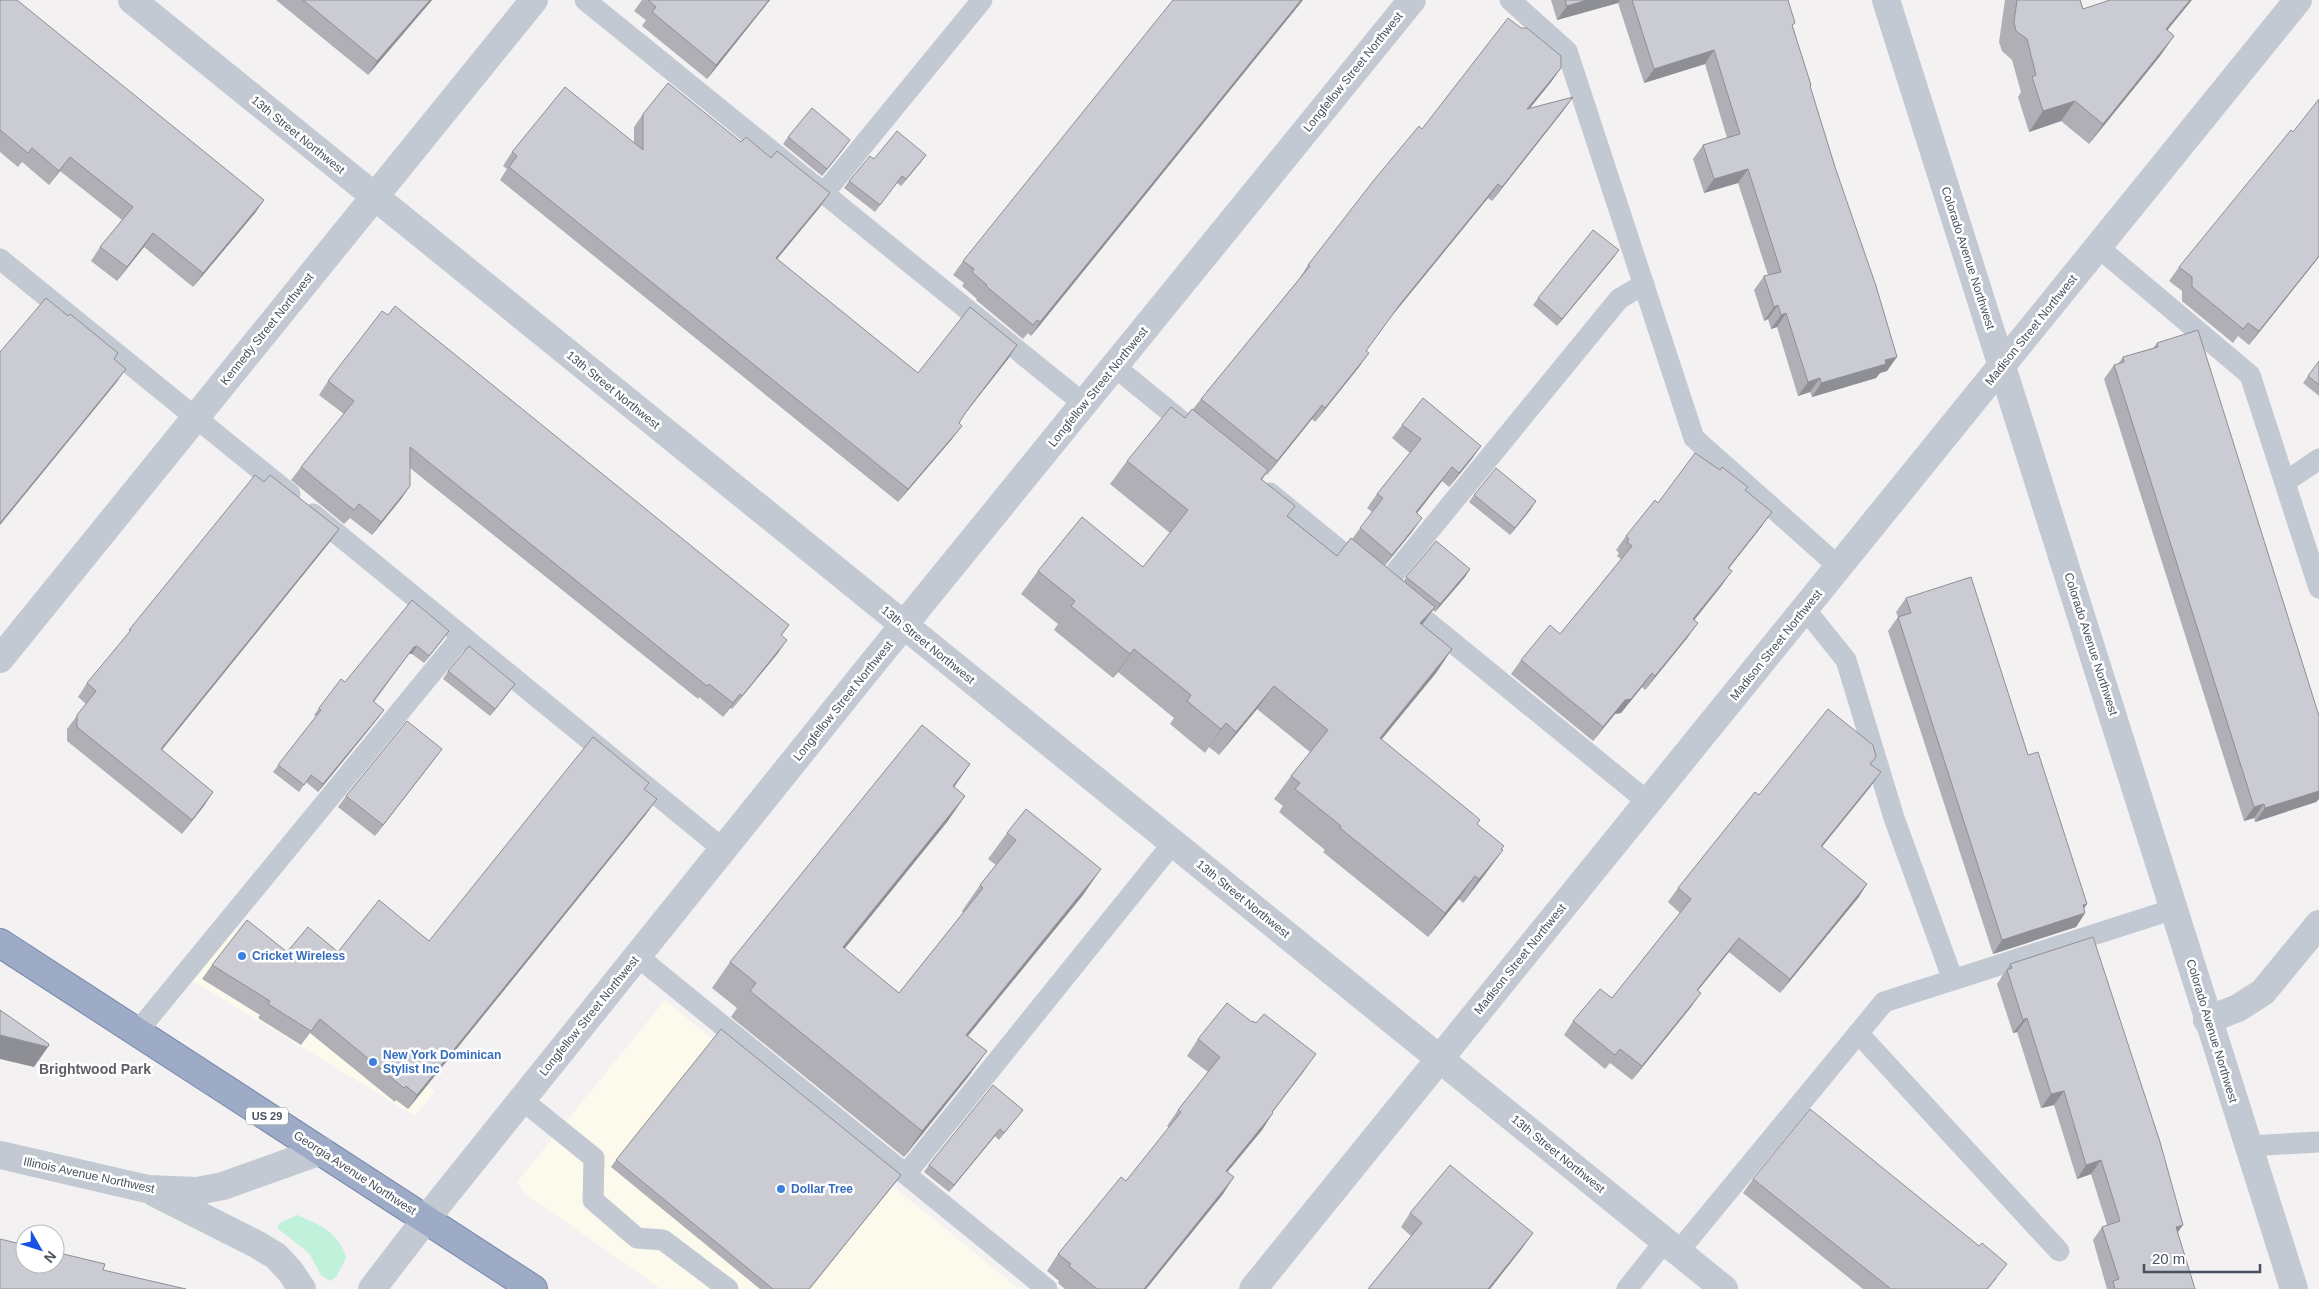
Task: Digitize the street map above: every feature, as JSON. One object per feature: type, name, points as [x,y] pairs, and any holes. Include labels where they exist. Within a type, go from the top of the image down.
[{"type":"highway","name":"Georgia Avenue Northwest","points":[[0,943],[533,1289]]},
{"type":"street","name":"13th Street Northwest","points":[[132,0],[1724,1289]]},
{"type":"street","name":"Kennedy Street Northwest","points":[[0,659],[534,0]]},
{"type":"street","name":"Longfellow Street Northwest","points":[[372,1289],[723,849],[1412,0]]},
{"type":"street","name":"Colorado Avenue Northwest","points":[[1886,0],[2174,909],[2207,1020],[2294,1289]]},
{"type":"street","name":"Madison Street Northwest","points":[[1253,1289],[2298,0]]},
{"type":"street","points":[[2207,1020],[2238,1008],[2263,992],[2319,924]]},
{"type":"street","name":"Illinois Avenue Northwest","points":[[0,1155],[147,1189],[197,1191],[223,1186],[321,1151]]},
{"type":"street","points":[[147,1189],[276,1256],[290,1270],[302,1289]]},
{"type":"lane","points":[[585,0],[1084,404]]},
{"type":"lane","points":[[824,193],[982,0]]},
{"type":"lane","points":[[1510,0],[1567,51],[1694,438],[1839,567]]},
{"type":"lane","points":[[2098,247],[2250,376],[2319,588]]},
{"type":"lane","points":[[0,259],[196,417],[723,849]]},
{"type":"lane","points":[[1384,586],[1619,299],[1644,284]]},
{"type":"lane","points":[[1114,366],[1209,444]]},
{"type":"lane","points":[[2285,482],[2319,459]]},
{"type":"lane","points":[[1255,481],[1648,802]]},
{"type":"lane","points":[[1805,609],[1846,660],[1894,818],[1953,980]]},
{"type":"lane","points":[[137,1032],[462,636]]},
{"type":"lane","points":[[906,1174],[1174,843]]},
{"type":"lane","points":[[1627,1289],[1672,1246],[1884,1002],[2174,909]]},
{"type":"lane","points":[[637,956],[1047,1289]]},
{"type":"lane","points":[[1858,1034],[2059,1251]]},
{"type":"lane","points":[[522,1100],[594,1158],[593,1200],[637,1238],[663,1240],[728,1289]]},
{"type":"lane","points":[[2248,1146],[2319,1142]]},
{"type":"shaded area","points":[[236,928],[435,1091],[415,1116],[193,981]]},
{"type":"shaded area","points":[[665,1000],[1019,1289],[661,1289],[526,1194],[517,1182]]},
{"type":"green space","points":[[297,1215],[328,1231],[339,1242],[343,1250],[346,1258],[336,1277],[330,1281],[321,1275],[309,1253],[277,1228],[280,1223]]},
{"type":"building","points":[[0,0],[17,0],[264,200],[203,273],[153,233],[127,267],[100,247],[133,207],[70,157],[59,171],[32,148],[28,153],[0,130]]},
{"type":"building","points":[[303,0],[430,0],[377,61]]},
{"type":"building","points":[[648,0],[769,0],[716,65],[652,12],[656,7]]},
{"type":"building","points":[[1173,0],[1301,0],[1040,322],[1037,320],[1033,325],[986,286],[972,272],[974,269],[963,261]]},
{"type":"building","points":[[1565,0],[1587,0],[1567,6]]},
{"type":"building","points":[[1632,0],[1788,0],[1795,23],[1792,25],[1810,86],[1835,167],[1876,286],[1897,357],[1885,360],[1886,364],[1821,383],[1820,378],[1808,382],[1786,313],[1781,315],[1778,305],[1774,307],[1764,276],[1781,272],[1748,169],[1714,179],[1703,145],[1740,134],[1714,50],[1654,69]]},
{"type":"building","points":[[2017,0],[2080,0],[2083,9],[2110,0],[2190,0],[2166,29],[2174,36],[2103,124],[2075,101],[2043,111],[2032,77],[2036,75],[2027,39],[2016,31],[2014,22]]},
{"type":"building","points":[[1508,18],[1521,28],[1527,28],[1561,56],[1561,68],[1527,109],[1573,97],[1502,187],[1498,184],[1401,303],[1366,351],[1369,353],[1325,408],[1322,405],[1277,461],[1201,399],[1310,266],[1308,265],[1374,180],[1419,126],[1422,129]]},
{"type":"building","points":[[668,83],[741,142],[746,137],[771,158],[777,151],[830,193],[776,258],[918,373],[970,307],[1017,345],[966,412],[959,423],[962,426],[908,489],[509,167],[517,156],[512,152],[565,87],[643,150],[643,114]]},
{"type":"building","points":[[2319,99],[2319,256],[2259,331],[2248,323],[2243,329],[2192,287],[2192,277],[2179,267],[2291,130],[2293,132]]},
{"type":"building","points":[[812,108],[850,140],[827,169],[788,137]]},
{"type":"building","points":[[897,131],[926,155],[906,179],[902,176],[880,205],[849,181],[870,156],[874,159]]},
{"type":"building","points":[[1593,230],[1619,250],[1562,319],[1538,298]]},
{"type":"building","points":[[46,298],[68,316],[70,314],[118,353],[114,359],[126,369],[0,523],[0,352]]},
{"type":"building","points":[[395,306],[789,625],[781,635],[787,640],[742,696],[740,694],[733,703],[709,684],[707,686],[410,447],[410,486],[381,522],[359,504],[354,510],[301,467],[354,401],[328,381],[382,311],[388,315]]},
{"type":"building","points":[[2198,330],[2319,716],[2319,791],[2265,808],[2264,804],[2254,807],[2114,365],[2124,362],[2123,357],[2158,347],[2157,343]]},
{"type":"building","points":[[2319,361],[2319,385],[2308,376]]},
{"type":"building","points":[[1423,398],[1481,446],[1459,473],[1452,467],[1416,512],[1422,518],[1392,555],[1360,528],[1383,498],[1377,494],[1421,439],[1402,425]]},
{"type":"building","points":[[1171,407],[1185,418],[1192,409],[1268,470],[1261,479],[1295,506],[1287,516],[1337,556],[1351,538],[1435,607],[1420,623],[1452,649],[1380,738],[1472,813],[1480,820],[1477,824],[1504,846],[1501,849],[1503,850],[1479,879],[1475,876],[1445,913],[1295,789],[1300,783],[1291,776],[1328,730],[1274,686],[1236,732],[1226,723],[1221,729],[1187,701],[1191,695],[1134,649],[1130,654],[1071,606],[1075,601],[1038,571],[1082,517],[1143,567],[1188,510],[1127,461]]},
{"type":"building","points":[[1695,453],[1720,470],[1722,467],[1748,487],[1745,490],[1772,512],[1728,568],[1732,571],[1693,619],[1698,623],[1655,676],[1652,673],[1631,699],[1625,700],[1603,727],[1521,660],[1550,625],[1560,634],[1632,546],[1627,542],[1629,539],[1626,536],[1655,500],[1658,503]]},
{"type":"building","points":[[1496,468],[1536,501],[1515,528],[1474,495]]},
{"type":"building","points":[[255,475],[264,482],[270,475],[339,529],[161,749],[213,792],[192,820],[77,727],[77,715],[96,691],[87,683]]},
{"type":"building","points":[[1436,541],[1470,569],[1440,604],[1406,577]]},
{"type":"building","points":[[1971,577],[2028,755],[2038,752],[2087,904],[2083,905],[2085,913],[2002,940],[1898,617],[1911,613],[1906,598]]},
{"type":"building","points":[[412,600],[449,631],[429,656],[417,646],[414,647],[373,701],[384,710],[323,784],[311,775],[304,785],[278,765],[321,710],[319,708],[341,679],[345,682]]},
{"type":"building","points":[[469,646],[515,684],[495,709],[448,671]]},
{"type":"building","points":[[1828,709],[1873,745],[1876,757],[1870,764],[1881,772],[1821,846],[1867,884],[1790,979],[1739,938],[1697,990],[1701,993],[1642,1066],[1620,1049],[1615,1055],[1573,1021],[1600,989],[1612,998],[1691,899],[1678,888],[1755,792],[1759,795]]},
{"type":"building","points":[[407,721],[442,749],[383,825],[346,796]]},
{"type":"building","points":[[922,725],[970,764],[953,786],[965,796],[843,947],[899,993],[983,888],[980,885],[1016,840],[1007,833],[1026,809],[1101,869],[966,1035],[987,1051],[922,1131],[750,991],[756,983],[730,962]]},
{"type":"building","points":[[593,737],[649,783],[644,789],[657,799],[417,1095],[406,1086],[404,1088],[320,1019],[311,1031],[268,1004],[270,1001],[212,965],[247,920],[287,952],[308,927],[338,952],[379,900],[429,941]]},
{"type":"building","points":[[2093,937],[2160,1142],[2183,1225],[2176,1227],[2195,1289],[2115,1289],[2113,1281],[2119,1279],[2102,1227],[2120,1221],[2101,1160],[2086,1165],[2064,1091],[2051,1094],[2027,1018],[2023,1020],[2007,970],[2012,968],[2010,964]]},
{"type":"building","points":[[1227,1003],[1252,1022],[1256,1023],[1264,1014],[1316,1054],[1273,1113],[1226,1171],[1234,1177],[1144,1289],[1097,1289],[1069,1266],[1071,1264],[1058,1254],[1121,1177],[1126,1181],[1181,1112],[1178,1110],[1220,1057],[1198,1039]]},
{"type":"building","points":[[0,1010],[49,1044],[48,1047],[0,1035]]},
{"type":"building","points":[[721,1029],[901,1175],[809,1289],[773,1289],[616,1160]]},
{"type":"building","points":[[993,1085],[1023,1110],[1004,1133],[1000,1129],[954,1185],[929,1165]]},
{"type":"building","points":[[1810,1109],[1979,1246],[1982,1243],[2007,1264],[1987,1289],[1891,1289],[1753,1179]]},
{"type":"building","points":[[1450,1165],[1533,1233],[1488,1289],[1368,1289],[1422,1223],[1410,1213]]},
{"type":"building","points":[[0,1239],[15,1243],[15,1274],[65,1274],[65,1254],[105,1264],[103,1270],[186,1289],[0,1289]]},
{"type":"place","name":"Cricket Wireless","points":[[242,956]]},
{"type":"place","name":"New York Dominican Stylist Inc","points":[[373,1062]]},
{"type":"place","name":"Dollar Tree","points":[[781,1189]]},
{"type":"district","name":"Brightwood Park","points":[[95,1069]]}]
